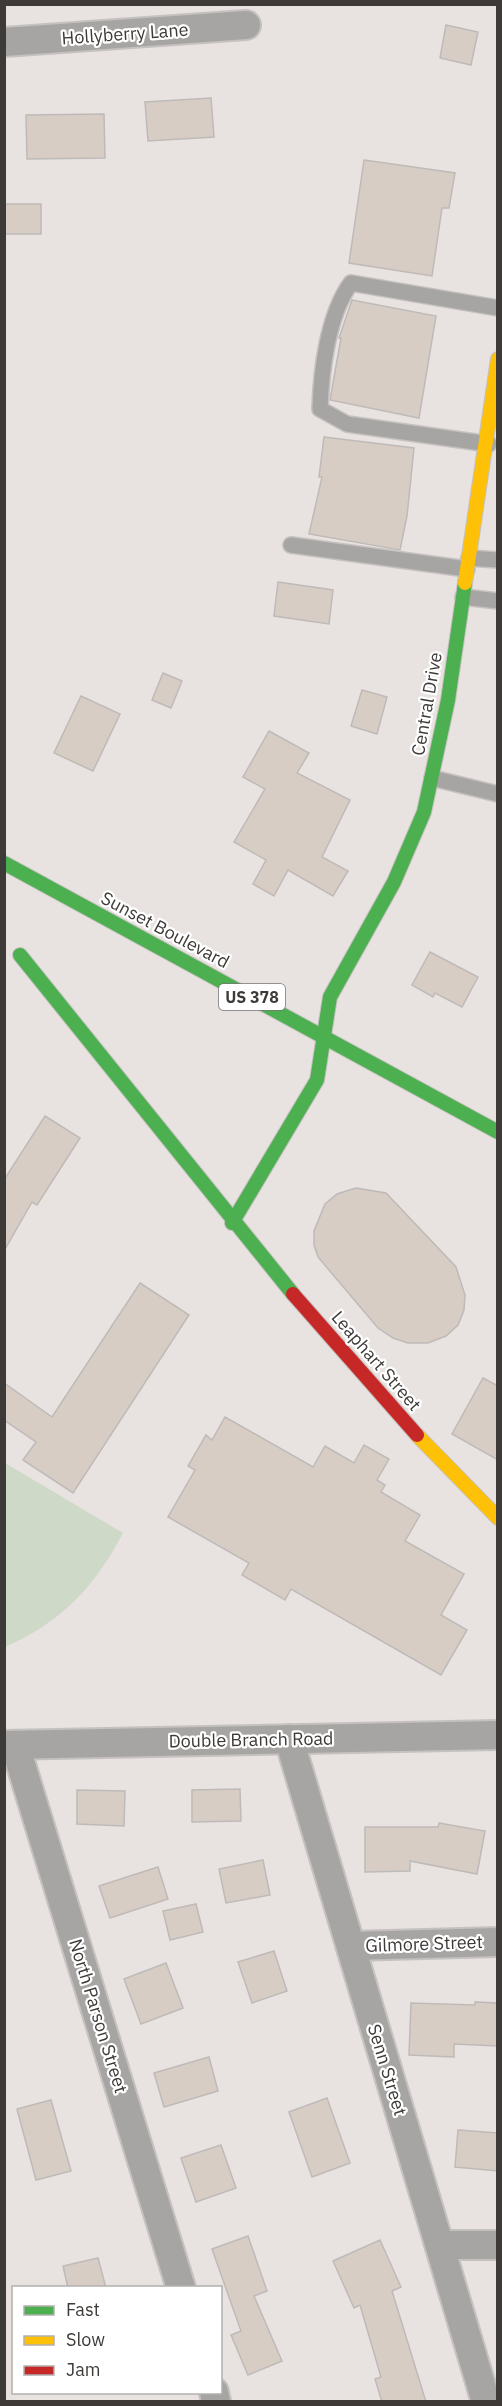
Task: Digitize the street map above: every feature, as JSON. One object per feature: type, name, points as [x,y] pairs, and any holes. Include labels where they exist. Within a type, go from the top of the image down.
[{"type":"street","name":"Hollyberry Lane","points":[[4,42],[246,25]]},
{"type":"street","name":"Central Drive","points":[[322,1035],[330,997],[394,882],[424,812],[448,700],[468,564],[491,444],[498,359]]},
{"type":"street","name":"Sunset Boulevard","points":[[4,863],[498,1132]]},
{"type":"street","name":"Leaphart Street","points":[[20,955],[232,1223],[413,1431],[498,1518]]},
{"type":"street","points":[[232,1223],[317,1080],[322,1035]]},
{"type":"street","name":"Double Branch Road","points":[[10,1745],[498,1735]]},
{"type":"street","name":"Senn Street","points":[[289,1739],[486,2402]]},
{"type":"street","name":"North Parson Street","points":[[10,1745],[181,2286]]},
{"type":"street","name":"Gilmore Street","points":[[351,1946],[498,1942]]},
{"type":"street","points":[[440,2245],[498,2245]]},
{"type":"lane","points":[[491,444],[347,424],[320,409],[321,390],[334,316],[340,297],[351,283],[498,308]]},
{"type":"lane","points":[[291,545],[468,564],[498,560]]},
{"type":"lane","points":[[463,597],[498,601]]},
{"type":"lane","points":[[432,778],[498,794]]},
{"type":"green space","points":[[5,1463],[123,1533],[88,1587],[74,1601],[43,1626],[5,1647]]},
{"type":"building","points":[[446,25],[478,32],[471,65],[440,58]]},
{"type":"building","points":[[211,98],[214,137],[148,141],[145,102]]},
{"type":"building","points":[[104,114],[105,158],[27,159],[26,115]]},
{"type":"building","points":[[364,160],[455,173],[449,208],[442,208],[432,276],[349,263]]},
{"type":"building","points":[[4,204],[41,204],[41,234],[4,234]]},
{"type":"building","points":[[352,300],[436,316],[419,418],[330,400],[341,338],[339,338]]},
{"type":"building","points":[[324,437],[414,448],[407,516],[400,550],[309,534],[322,477],[319,477]]},
{"type":"building","points":[[278,582],[333,590],[329,624],[274,616]]},
{"type":"building","points":[[163,673],[182,681],[171,708],[152,700]]},
{"type":"building","points":[[362,690],[387,697],[377,734],[351,726]]},
{"type":"building","points":[[81,696],[120,714],[93,771],[54,753]]},
{"type":"building","points":[[269,731],[309,753],[297,773],[350,800],[322,857],[348,871],[333,896],[288,870],[274,896],[253,884],[266,860],[234,842],[265,789],[243,777]]},
{"type":"building","points":[[430,952],[478,977],[462,1007],[435,993],[433,997],[412,985]]},
{"type":"building","points":[[45,1116],[80,1138],[37,1205],[32,1202],[4,1251],[4,1180]]},
{"type":"building","points":[[356,1188],[386,1193],[456,1267],[465,1295],[464,1310],[458,1325],[446,1336],[428,1343],[408,1343],[393,1338],[378,1328],[318,1257],[314,1245],[314,1231],[325,1204],[337,1194]]},
{"type":"building","points":[[140,1283],[189,1315],[73,1493],[23,1460],[36,1442],[4,1420],[4,1383],[52,1417]]},
{"type":"building","points":[[483,1378],[498,1386],[498,1460],[452,1434]]},
{"type":"building","points":[[225,1417],[313,1467],[325,1446],[354,1463],[364,1445],[389,1459],[377,1480],[385,1485],[381,1492],[420,1515],[405,1541],[464,1574],[441,1615],[467,1630],[441,1675],[291,1589],[285,1600],[242,1575],[249,1563],[168,1517],[195,1470],[188,1466],[206,1435],[212,1440]]},
{"type":"building","points":[[240,1789],[241,1821],[192,1822],[192,1790]]},
{"type":"building","points":[[77,1790],[125,1791],[124,1826],[77,1824]]},
{"type":"building","points":[[439,1823],[485,1831],[477,1874],[410,1861],[410,1871],[365,1872],[365,1827],[438,1827]]},
{"type":"building","points":[[263,1860],[270,1895],[226,1903],[219,1869]]},
{"type":"building","points":[[158,1867],[168,1899],[110,1918],[99,1886]]},
{"type":"building","points":[[196,1904],[203,1932],[170,1940],[163,1911]]},
{"type":"building","points":[[274,1951],[287,1991],[252,2003],[238,1962]]},
{"type":"building","points":[[166,1963],[183,2008],[141,2024],[124,1979]]},
{"type":"building","points":[[475,2002],[498,2003],[498,2046],[454,2044],[454,2057],[409,2055],[411,2003],[475,2005]]},
{"type":"building","points":[[209,2057],[218,2091],[164,2107],[154,2073]]},
{"type":"building","points":[[327,2098],[350,2163],[312,2177],[289,2112]]},
{"type":"building","points":[[51,2100],[71,2171],[36,2180],[17,2109]]},
{"type":"building","points":[[458,2130],[498,2133],[498,2171],[455,2167]]},
{"type":"building","points":[[221,2145],[236,2188],[196,2202],[181,2158]]},
{"type":"building","points":[[248,2236],[267,2291],[254,2296],[282,2361],[248,2375],[231,2335],[241,2331],[212,2249]]},
{"type":"building","points":[[380,2240],[401,2287],[392,2291],[426,2402],[382,2402],[375,2379],[381,2377],[360,2305],[354,2308],[333,2261]]},
{"type":"building","points":[[98,2258],[105,2286],[68,2286],[63,2266]]},
{"type":"traffic: fast","points":[[232,1223],[317,1080],[330,997],[394,882],[424,812],[448,700],[465,583]]},
{"type":"traffic: fast","points":[[4,863],[498,1132]]},
{"type":"traffic: fast","points":[[20,955],[293,1294]]},
{"type":"traffic: slow","points":[[465,583],[498,359]]},
{"type":"traffic: slow","points":[[417,1435],[498,1518]]},
{"type":"traffic: jam","points":[[293,1294],[417,1435]]}]
